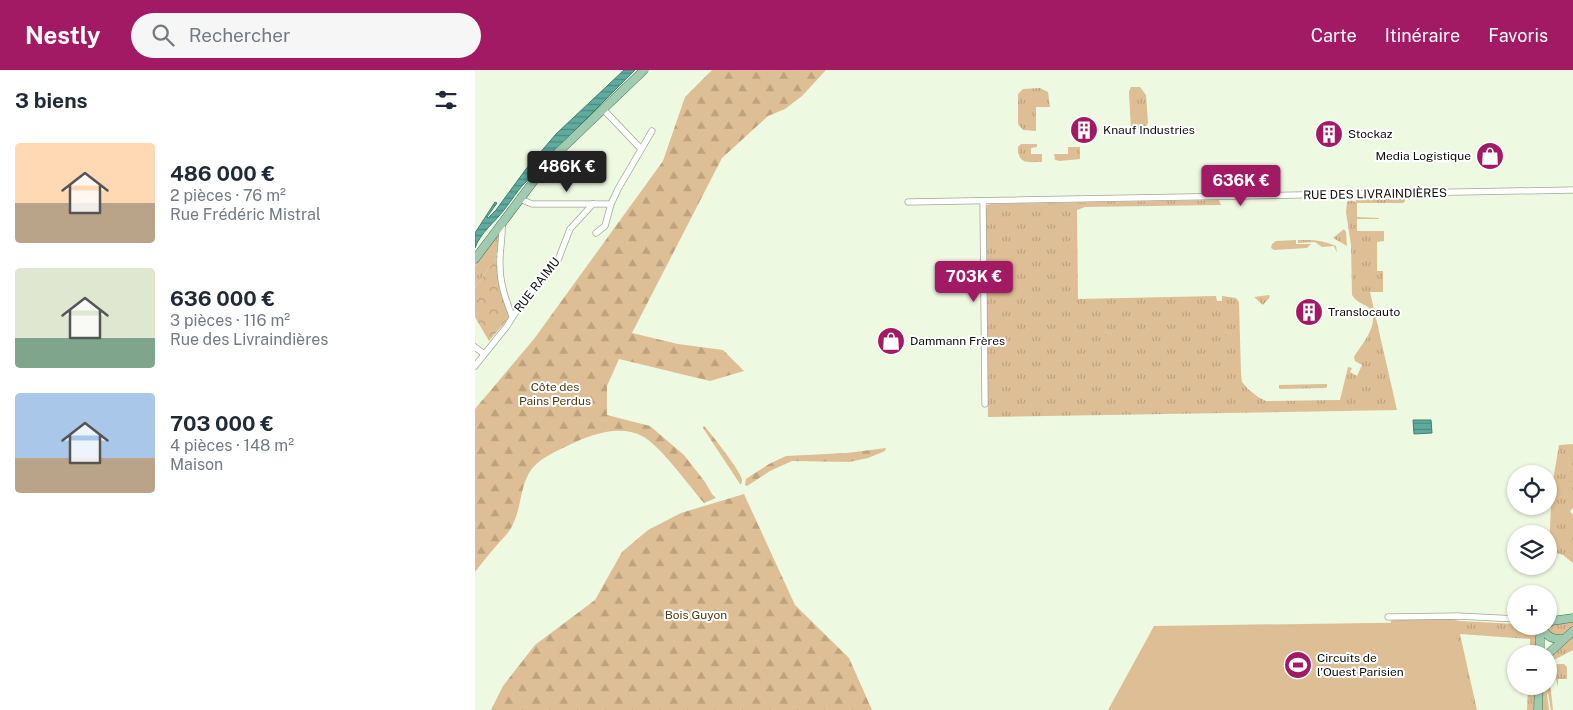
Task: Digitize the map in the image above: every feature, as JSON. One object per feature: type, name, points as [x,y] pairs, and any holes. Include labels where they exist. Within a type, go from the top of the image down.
[{"type":"main road","points":[[475,260],[548,162],[644,70]]},
{"type":"main road","points":[[1557,622],[1573,618]]},
{"type":"main road","points":[[1557,645],[1573,631]]},
{"type":"main road","points":[[1547,635],[1563,639]]},
{"type":"main road","points":[[1537,710],[1538,695]]},
{"type":"street","points":[[603,109],[641,149]]},
{"type":"street","points":[[596,233],[605,226],[611,204],[652,130]]},
{"type":"street","name":"RUE DES LIVRAINDIÈRES","points":[[908,202],[1573,189]]},
{"type":"street","points":[[520,199],[533,204],[611,204]]},
{"type":"street","points":[[983,201],[985,404]]},
{"type":"street","name":"RUE RAIMU","points":[[475,366],[507,326],[512,316],[558,260],[570,229],[593,204]]},
{"type":"street","points":[[501,223],[503,238],[500,255],[500,274],[504,296],[512,316]]},
{"type":"street","points":[[475,348],[484,354]]},
{"type":"street","points":[[1388,617],[1458,616],[1507,619]]},
{"type":"green space","name":"Côte des Pains Perdus","points":[[712,70],[826,70],[802,96],[785,109],[768,116],[722,158],[632,333],[678,344],[723,350],[744,371],[710,381],[619,359],[607,386],[607,415],[650,426],[684,455],[716,498],[704,503],[666,457],[642,436],[624,431],[605,432],[595,435],[552,453],[532,468],[526,479],[518,512],[512,527],[475,572],[475,409],[534,339],[663,161],[685,97]]},
{"type":"green space","points":[[1131,87],[1140,87],[1146,95],[1148,123],[1144,129],[1131,129],[1129,92]]},
{"type":"green space","points":[[1040,88],[1048,92],[1050,107],[1036,107],[1036,131],[1023,130],[1018,124],[1018,94],[1023,89]]},
{"type":"green space","points":[[1021,144],[1037,144],[1037,147],[1031,148],[1031,154],[1042,154],[1042,162],[1022,160],[1018,153],[1018,147]]},
{"type":"green space","points":[[1068,147],[1080,147],[1080,159],[1055,160],[1054,154],[1068,154]]},
{"type":"green space","points":[[1356,199],[1405,199],[1403,203],[1357,203],[1357,217],[1379,219],[1357,219],[1357,231],[1384,231],[1384,241],[1377,242],[1377,271],[1383,271],[1383,292],[1370,292],[1397,410],[988,417],[987,205],[1219,200],[1221,205],[1085,207],[1077,210],[1078,299],[1216,296],[1217,301],[1222,301],[1222,296],[1236,298],[1239,302],[1242,382],[1248,389],[1266,401],[1340,400],[1348,367],[1352,368],[1350,372],[1357,376],[1362,365],[1355,361],[1354,357],[1369,333],[1373,319],[1368,307],[1357,301],[1352,295],[1351,245],[1346,212],[1347,202],[1350,200],[1356,202]]},
{"type":"green space","points":[[1344,229],[1346,232],[1347,246],[1333,238]]},
{"type":"green space","points":[[496,236],[499,237],[500,244],[496,255],[498,256],[475,288],[475,265]]},
{"type":"green space","points":[[1296,240],[1296,244],[1311,244],[1307,248],[1274,250],[1271,248],[1272,244],[1276,241]]},
{"type":"green space","points":[[1298,240],[1318,241],[1331,244],[1336,246],[1337,253],[1334,246],[1322,247],[1315,242],[1298,243]]},
{"type":"green space","points":[[496,258],[499,286],[509,316],[489,341],[475,317],[475,288]]},
{"type":"green space","points":[[1269,295],[1270,297],[1263,305],[1254,297]]},
{"type":"green space","points":[[1327,384],[1325,388],[1279,388],[1279,385]]},
{"type":"green space","points":[[704,426],[737,469],[741,476],[741,484],[703,428]]},
{"type":"green space","points":[[1573,444],[1573,508],[1570,511],[1573,515],[1573,563],[1563,555],[1557,553],[1557,525],[1550,525],[1551,515],[1557,515],[1556,465],[1559,445]]},
{"type":"green space","points":[[886,448],[885,451],[868,458],[849,462],[792,461],[770,471],[747,486],[745,485],[746,479],[769,464],[786,456],[847,453]]},
{"type":"green space","name":"Bois Guyon","points":[[744,494],[795,605],[849,658],[872,710],[491,710],[503,686],[535,645],[595,600],[622,552],[648,530],[681,513]]},
{"type":"green space","points":[[1396,619],[1449,619],[1507,624],[1507,635],[1538,635],[1538,645],[1530,645],[1530,639],[1460,634],[1477,710],[1451,710],[1391,624],[1391,621]]},
{"type":"green space","points":[[1573,621],[1573,629],[1562,636],[1552,636],[1557,635],[1557,623]]},
{"type":"green space","name":"Circuits de l’Ouest Parisien","points":[[1442,622],[1454,626],[1474,710],[1108,710],[1154,626]]},
{"type":"green space","points":[[1573,633],[1573,650],[1557,658],[1557,648]]},
{"type":"green space","points":[[1557,664],[1564,664],[1567,667],[1567,679],[1558,679],[1558,687]]},
{"type":"green space","points":[[1528,695],[1535,695],[1534,710],[1527,710]]},
{"type":"green space","points":[[1541,695],[1547,695],[1549,710],[1540,710]]},
{"type":"green space","points":[[1548,695],[1551,695],[1553,710],[1551,710]]},
{"type":"water","points":[[624,70],[635,70],[533,172],[534,175],[484,232],[475,248],[475,233],[495,202],[497,203],[488,218],[556,134]]},
{"type":"water","points":[[1413,420],[1431,420],[1432,433],[1414,434]]},
{"type":"place","name":"Knauf Industries","points":[[1084,130]]},
{"type":"place","name":"Stockaz","points":[[1329,134]]},
{"type":"place","name":"Media Logistique","points":[[1490,156]]},
{"type":"place","name":"Translocauto","points":[[1309,312]]},
{"type":"place","name":"Dammann Frères","points":[[891,341]]},
{"type":"place","name":"Circuits de l’Ouest Parisien","points":[[1298,665]]}]
